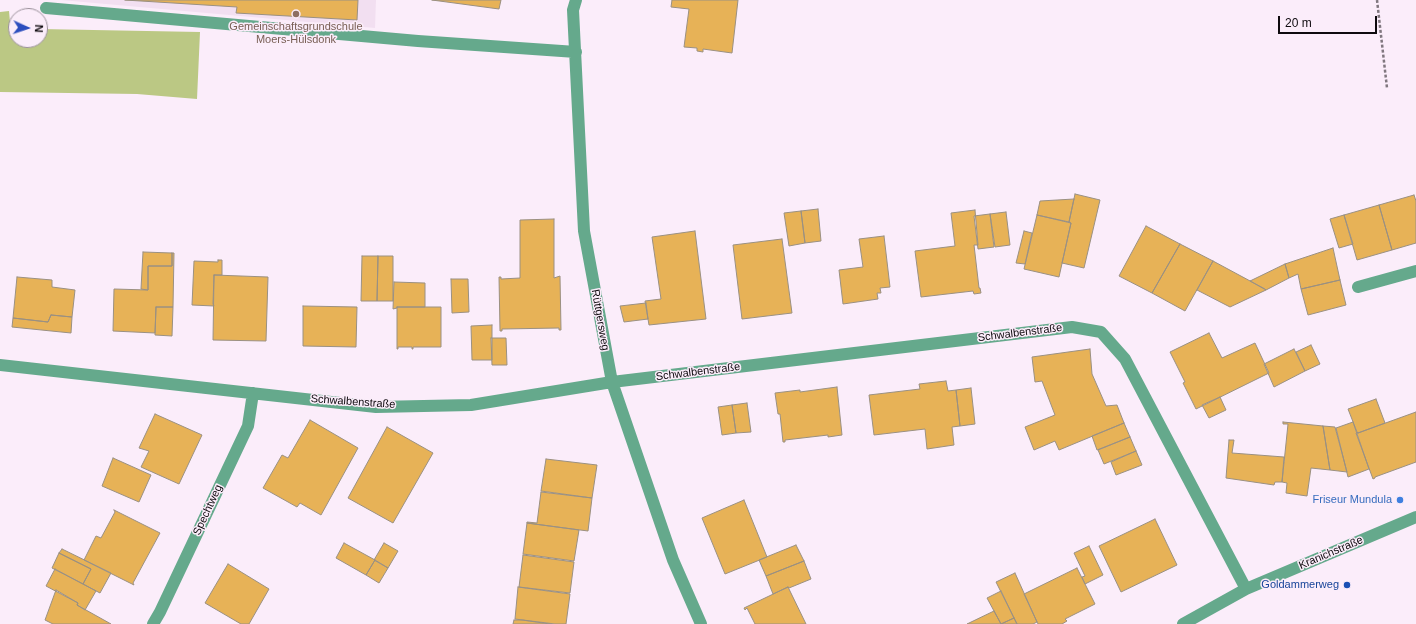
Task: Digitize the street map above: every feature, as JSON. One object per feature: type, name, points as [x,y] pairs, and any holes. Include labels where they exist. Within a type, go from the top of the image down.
[{"type":"street","name":"Rüttgersweg","points":[[576,0],[574,10],[584,231],[612,382],[673,560],[701,624]]},
{"type":"street","points":[[48,8],[418,41],[576,52]]},
{"type":"street","points":[[1358,287],[1416,271]]},
{"type":"street","name":"Schwalbenstraße","points":[[0,365],[376,407],[471,405],[612,382],[1072,327],[1101,332],[1125,359],[1246,589]]},
{"type":"street","name":"Spechtweg","points":[[153,624],[248,426],[253,393]]},
{"type":"street","name":"Kranichstraße","points":[[1183,624],[1246,589],[1416,517]]},
{"type":"path","points":[[1377,0],[1387,88]]},
{"type":"shaded area","name":"Gemeinschaftsgrundschule Moers-Hülsdonk","points":[[61,0],[376,0],[375,28]]},
{"type":"green space","points":[[8,11],[8,48],[48,48],[48,29],[200,32],[197,99],[137,94],[0,92],[0,12]]},
{"type":"building","points":[[125,0],[358,0],[357,20],[236,13],[237,7]]},
{"type":"building","points":[[432,0],[501,0],[499,9]]},
{"type":"building","points":[[672,0],[738,0],[732,53],[703,49],[703,52],[697,51],[697,48],[684,47],[689,9],[671,7]]},
{"type":"building","points":[[1075,194],[1100,200],[1084,268],[1062,263],[1071,223],[1069,222]]},
{"type":"building","points":[[1414,195],[1416,201],[1416,243],[1392,250],[1379,205]]},
{"type":"building","points":[[1074,199],[1069,222],[1037,215],[1040,201]]},
{"type":"building","points":[[1379,205],[1392,250],[1357,260],[1344,215]]},
{"type":"building","points":[[818,209],[821,241],[805,243],[801,211]]},
{"type":"building","points":[[975,210],[978,245],[974,245],[979,288],[981,293],[974,294],[973,291],[921,297],[915,251],[955,246],[951,213]]},
{"type":"building","points":[[801,211],[805,243],[789,246],[784,213]]},
{"type":"building","points":[[1006,212],[1010,245],[995,247],[990,214]]},
{"type":"building","points":[[990,214],[994,247],[978,249],[974,216]]},
{"type":"building","points":[[1037,215],[1071,223],[1059,277],[1024,269]]},
{"type":"building","points":[[1344,215],[1353,244],[1339,248],[1330,219]]},
{"type":"building","points":[[554,219],[554,278],[560,276],[561,330],[559,330],[559,328],[502,329],[502,331],[500,331],[499,277],[501,277],[501,279],[520,278],[520,220]]},
{"type":"building","points":[[1146,226],[1180,244],[1152,293],[1119,276]]},
{"type":"building","points":[[695,231],[706,319],[649,325],[645,301],[661,299],[652,237]]},
{"type":"building","points":[[1024,231],[1032,233],[1025,264],[1016,263]]},
{"type":"building","points":[[884,236],[890,287],[880,288],[881,293],[877,293],[878,299],[843,304],[839,270],[863,267],[859,239]]},
{"type":"building","points":[[782,239],[792,313],[742,319],[733,245]]},
{"type":"building","points":[[1180,244],[1213,261],[1185,311],[1152,293]]},
{"type":"building","points":[[1333,248],[1340,280],[1301,289],[1298,274],[1289,278],[1285,264]]},
{"type":"building","points":[[143,252],[172,253],[172,266],[148,266],[148,290],[141,289]]},
{"type":"building","points":[[172,253],[174,253],[173,307],[156,307],[155,333],[113,331],[114,289],[148,290],[148,266],[172,266]]},
{"type":"building","points":[[362,256],[378,256],[377,301],[361,301]]},
{"type":"building","points":[[378,256],[393,256],[393,301],[377,301]]},
{"type":"building","points":[[218,260],[222,260],[222,275],[214,275],[214,306],[192,305],[194,261],[218,262]]},
{"type":"building","points":[[1213,261],[1266,290],[1230,307],[1197,290]]},
{"type":"building","points":[[1285,264],[1289,278],[1266,290],[1250,281]]},
{"type":"building","points":[[214,275],[268,277],[266,341],[213,340]]},
{"type":"building","points":[[17,277],[52,280],[52,287],[75,290],[72,317],[51,315],[48,322],[13,318]]},
{"type":"building","points":[[451,279],[468,279],[469,312],[452,313]]},
{"type":"building","points":[[1340,280],[1346,305],[1308,315],[1301,289]]},
{"type":"building","points":[[394,282],[425,283],[425,307],[397,307],[393,309]]},
{"type":"building","points":[[646,303],[648,319],[624,322],[620,306]]},
{"type":"building","points":[[303,306],[357,307],[356,347],[303,346]]},
{"type":"building","points":[[156,307],[173,307],[172,336],[155,335]]},
{"type":"building","points":[[397,307],[441,307],[441,347],[413,347],[412,349],[412,347],[398,347],[397,349]]},
{"type":"building","points":[[51,315],[72,317],[71,333],[12,327],[13,318],[48,322]]},
{"type":"building","points":[[492,325],[492,360],[472,360],[471,326]]},
{"type":"building","points":[[1209,333],[1222,358],[1255,343],[1269,373],[1196,409],[1170,352]]},
{"type":"building","points":[[491,338],[506,338],[507,365],[492,365]]},
{"type":"building","points":[[1311,345],[1320,364],[1305,371],[1296,352]]},
{"type":"building","points":[[1090,349],[1092,374],[1106,406],[1117,405],[1124,423],[1059,450],[1055,441],[1034,450],[1025,427],[1055,415],[1042,381],[1035,382],[1032,357]]},
{"type":"building","points":[[1294,349],[1305,371],[1274,387],[1264,364]]},
{"type":"building","points":[[946,381],[948,391],[956,390],[960,426],[952,427],[954,445],[927,449],[925,429],[874,435],[869,395],[920,389],[919,384]]},
{"type":"building","points":[[837,387],[842,435],[828,437],[828,435],[785,440],[785,442],[783,442],[780,414],[778,414],[775,393],[800,390],[800,392]]},
{"type":"building","points":[[971,388],[975,424],[960,426],[956,390]]},
{"type":"building","points":[[1220,397],[1226,410],[1209,418],[1202,405]]},
{"type":"building","points":[[1376,399],[1385,423],[1358,433],[1348,409]]},
{"type":"building","points":[[747,403],[751,432],[736,433],[732,405]]},
{"type":"building","points":[[732,405],[736,433],[722,435],[718,407]]},
{"type":"building","points":[[1416,412],[1416,462],[1373,479],[1356,433]]},
{"type":"building","points":[[155,414],[202,435],[179,484],[141,467],[149,451],[139,448]]},
{"type":"building","points":[[310,420],[358,448],[321,515],[300,503],[297,507],[263,488],[282,455],[288,458]]},
{"type":"building","points":[[1283,422],[1323,426],[1330,470],[1311,468],[1307,496],[1286,493],[1287,483],[1282,482],[1288,424],[1283,424]]},
{"type":"building","points":[[1353,422],[1369,469],[1348,477],[1336,428]]},
{"type":"building","points":[[1124,423],[1130,437],[1097,450],[1092,436]]},
{"type":"building","points":[[1323,426],[1335,427],[1347,472],[1330,470]]},
{"type":"building","points":[[387,427],[433,453],[393,523],[348,498]]},
{"type":"building","points":[[1130,437],[1136,451],[1104,464],[1098,450]]},
{"type":"building","points":[[1229,440],[1234,440],[1232,453],[1284,457],[1282,482],[1275,482],[1274,485],[1226,478]]},
{"type":"building","points":[[1136,451],[1142,465],[1116,475],[1111,462]]},
{"type":"building","points":[[113,458],[151,475],[139,502],[102,486]]},
{"type":"building","points":[[546,459],[597,465],[592,498],[541,491]]},
{"type":"building","points":[[541,492],[592,498],[588,531],[527,523],[537,523]]},
{"type":"building","points":[[744,500],[767,557],[725,574],[702,518]]},
{"type":"building","points":[[114,510],[160,533],[133,583],[134,585],[84,560],[96,536],[101,538],[115,512]]},
{"type":"building","points":[[1155,519],[1177,565],[1121,592],[1099,546]]},
{"type":"building","points":[[527,523],[579,530],[574,561],[523,554]]},
{"type":"building","points":[[344,543],[375,560],[366,575],[336,558]]},
{"type":"building","points":[[384,543],[398,551],[388,568],[374,560]]},
{"type":"building","points":[[796,545],[804,561],[766,576],[759,560]]},
{"type":"building","points":[[1089,546],[1103,575],[1085,584],[1082,577],[1085,576],[1074,553]]},
{"type":"building","points":[[62,549],[111,573],[100,593],[83,584],[91,569],[59,553]]},
{"type":"building","points":[[59,553],[91,569],[83,584],[52,568]]},
{"type":"building","points":[[523,555],[574,562],[570,593],[519,587]]},
{"type":"building","points":[[375,560],[388,568],[379,583],[366,575]]},
{"type":"building","points":[[804,561],[811,579],[773,594],[766,576]]},
{"type":"building","points":[[228,564],[269,589],[249,624],[241,624],[205,603]]},
{"type":"building","points":[[1077,568],[1095,604],[1065,619],[1067,621],[1062,624],[1038,624],[1024,594]]},
{"type":"building","points":[[55,569],[96,591],[85,610],[77,605],[78,603],[46,586]]},
{"type":"building","points":[[1015,573],[1037,622],[1033,624],[1017,624],[996,582]]},
{"type":"building","points":[[518,587],[570,594],[566,624],[515,619]]},
{"type":"building","points":[[788,587],[806,624],[755,624],[747,608],[745,610],[744,608]]},
{"type":"building","points":[[56,590],[78,603],[77,605],[111,624],[53,624],[45,620]]},
{"type":"building","points":[[1001,591],[1014,618],[1001,624],[987,598]]},
{"type":"building","points":[[994,611],[1001,624],[967,624]]},
{"type":"building","points":[[1014,618],[1017,624],[1001,624]]},
{"type":"building","points":[[514,620],[522,620],[550,624],[513,624]]},
{"type":"place","name":"Gemeinschaftsgrundschule Moers-Hülsdonk","points":[[296,14]]},
{"type":"place","name":"Friseur Mundula","points":[[1400,500]]},
{"type":"place","name":"Goldammerweg","points":[[1347,585]]}]
